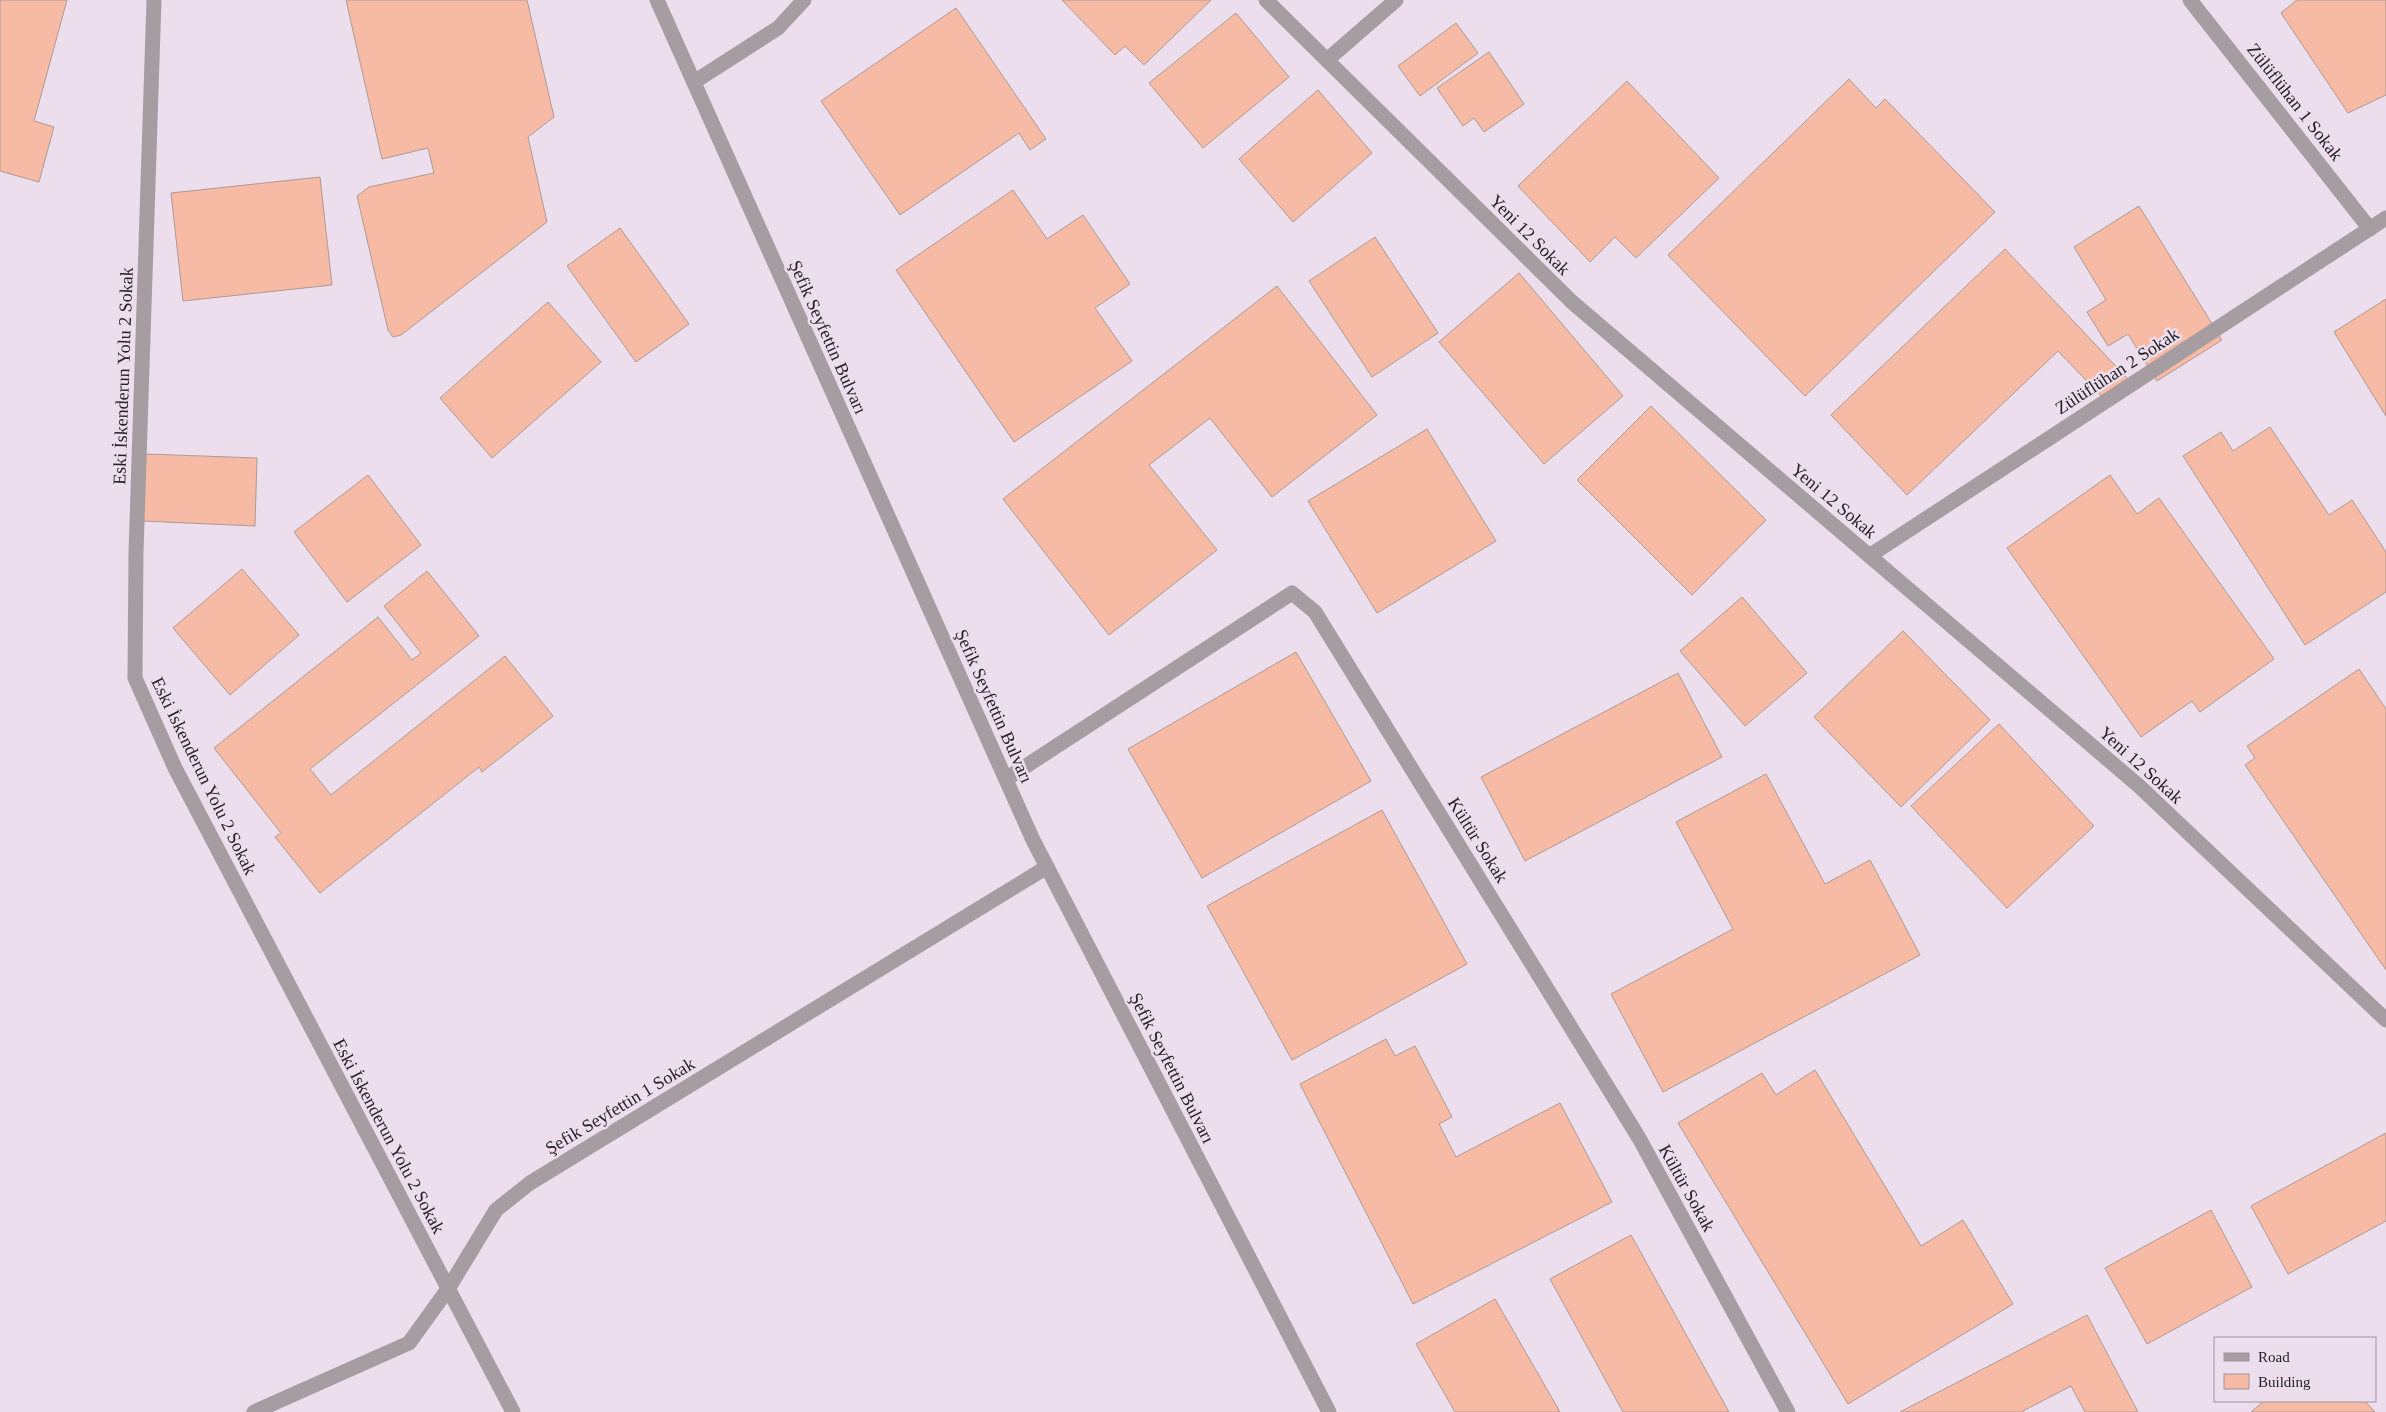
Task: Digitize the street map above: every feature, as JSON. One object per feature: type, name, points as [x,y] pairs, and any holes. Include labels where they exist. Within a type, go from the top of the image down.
[{"type":"street","name":"Eski İskenderun Yolu 2 Sokak","points":[[154,0],[136,542],[135,678],[175,768],[513,1412]]},
{"type":"street","name":"Şefik Seyfettin Bulvarı","points":[[657,0],[1047,867],[1329,1412]]},
{"type":"street","points":[[694,82],[778,28],[804,0]]},
{"type":"street","name":"Yeni 12 Sokak","points":[[1266,0],[1572,302],[2139,786],[2380,1005],[2386,1020]]},
{"type":"street","points":[[1327,60],[1396,0]]},
{"type":"street","name":"Zülüflühan 1 Sokak","points":[[2190,0],[2370,229]]},
{"type":"street","name":"Zülüflühan 2 Sokak","points":[[1869,556],[2386,218]]},
{"type":"street","name":"Kültür Sokak","points":[[1006,779],[1292,593],[1315,612],[1639,1138],[1788,1412]]},
{"type":"street","name":"Şefik Seyfettin 1 Sokak","points":[[254,1412],[409,1343],[448,1289],[496,1210],[530,1183],[1047,867]]},
{"type":"building","points":[[0,0],[67,0],[34,121],[54,127],[39,182],[0,171]]},
{"type":"building","points":[[346,0],[527,0],[554,117],[528,137],[547,222],[401,335],[393,337],[388,330],[357,196],[369,187],[434,173],[428,148],[382,159]]},
{"type":"building","points":[[1062,0],[1211,0],[1144,65],[1125,46],[1115,55]]},
{"type":"building","points":[[2297,0],[2386,0],[2386,95],[2348,113],[2281,13]]},
{"type":"building","points":[[956,8],[1046,139],[1030,150],[1019,133],[900,215],[821,101]]},
{"type":"building","points":[[1236,13],[1289,77],[1203,148],[1149,83]]},
{"type":"building","points":[[1456,23],[1478,53],[1420,96],[1398,66]]},
{"type":"building","points":[[1489,52],[1524,104],[1484,132],[1474,118],[1463,126],[1437,88]]},
{"type":"building","points":[[1849,79],[1876,108],[1885,99],[1995,212],[1805,396],[1668,255]]},
{"type":"building","points":[[1627,81],[1719,178],[1636,258],[1615,237],[1590,262],[1518,186]]},
{"type":"building","points":[[1318,90],[1372,153],[1293,222],[1239,159]]},
{"type":"building","points":[[320,177],[332,285],[183,301],[171,193]]},
{"type":"building","points":[[1013,190],[1047,239],[1083,215],[1130,284],[1095,308],[1132,361],[1014,442],[896,270]]},
{"type":"building","points":[[2139,206],[2222,340],[2157,381],[2128,334],[2108,346],[2087,312],[2106,300],[2074,247]]},
{"type":"building","points":[[620,228],[689,324],[636,362],[567,266]]},
{"type":"building","points":[[1375,237],[1438,333],[1372,377],[1309,281]]},
{"type":"building","points":[[2005,249],[2129,380],[2106,401],[2058,351],[1907,495],[1831,415]]},
{"type":"building","points":[[1519,273],[1623,396],[1544,464],[1439,342]]},
{"type":"building","points":[[1277,286],[1377,415],[1272,497],[1210,418],[1149,465],[1217,550],[1109,635],[1003,499]]},
{"type":"building","points":[[2386,299],[2386,416],[2334,332]]},
{"type":"building","points":[[548,302],[601,362],[492,458],[440,398]]},
{"type":"building","points":[[1651,406],[1766,520],[1692,595],[1577,480]]},
{"type":"building","points":[[2270,427],[2329,515],[2352,500],[2386,552],[2386,592],[2305,645],[2183,456],[2221,432],[2233,451]]},
{"type":"building","points":[[1427,429],[1496,541],[1377,613],[1308,501]]},
{"type":"building","points":[[146,454],[257,458],[255,526],[143,521]]},
{"type":"building","points":[[368,475],[421,545],[347,602],[294,532]]},
{"type":"building","points":[[2110,475],[2137,514],[2159,498],[2274,659],[2200,712],[2192,701],[2141,737],[2007,548]]},
{"type":"building","points":[[242,569],[299,635],[230,695],[173,628]]},
{"type":"building","points":[[427,571],[479,636],[310,769],[331,795],[505,656],[553,716],[482,772],[479,767],[320,893],[275,837],[281,833],[214,748],[378,617],[412,660],[421,653],[384,606]]},
{"type":"building","points":[[1742,597],[1807,673],[1745,726],[1680,651]]},
{"type":"building","points":[[1903,631],[1990,720],[1901,807],[1814,717]]},
{"type":"building","points":[[1296,652],[1371,781],[1202,878],[1128,749]]},
{"type":"building","points":[[2359,669],[2386,709],[2386,970],[2245,765],[2255,758],[2247,746]]},
{"type":"building","points":[[1678,673],[1722,757],[1525,861],[1481,777]]},
{"type":"building","points":[[1999,724],[2094,826],[2007,908],[1911,806]]},
{"type":"building","points":[[1766,774],[1825,884],[1870,860],[1920,955],[1663,1092],[1611,994],[1733,929],[1676,822]]},
{"type":"building","points":[[1382,810],[1467,964],[1292,1060],[1207,906]]},
{"type":"building","points":[[1386,1039],[1395,1056],[1415,1046],[1452,1117],[1439,1124],[1456,1157],[1560,1103],[1612,1202],[1413,1304],[1300,1084]]},
{"type":"building","points":[[1815,1070],[1921,1246],[1963,1220],[2013,1304],[1848,1404],[1678,1123],[1762,1073],[1776,1095]]},
{"type":"building","points":[[2386,1133],[2386,1221],[2288,1274],[2251,1206]]},
{"type":"building","points":[[2211,1210],[2252,1287],[2147,1344],[2105,1268]]},
{"type":"building","points":[[1631,1235],[1729,1412],[1623,1412],[1550,1279]]},
{"type":"building","points":[[1495,1299],[1560,1412],[1455,1412],[1416,1344]]},
{"type":"building","points":[[2087,1315],[2138,1412],[2085,1412],[2071,1386],[2021,1412],[1900,1412]]},
{"type":"building","points":[[2263,1402],[2366,1402],[2375,1412],[2251,1412]]}]
